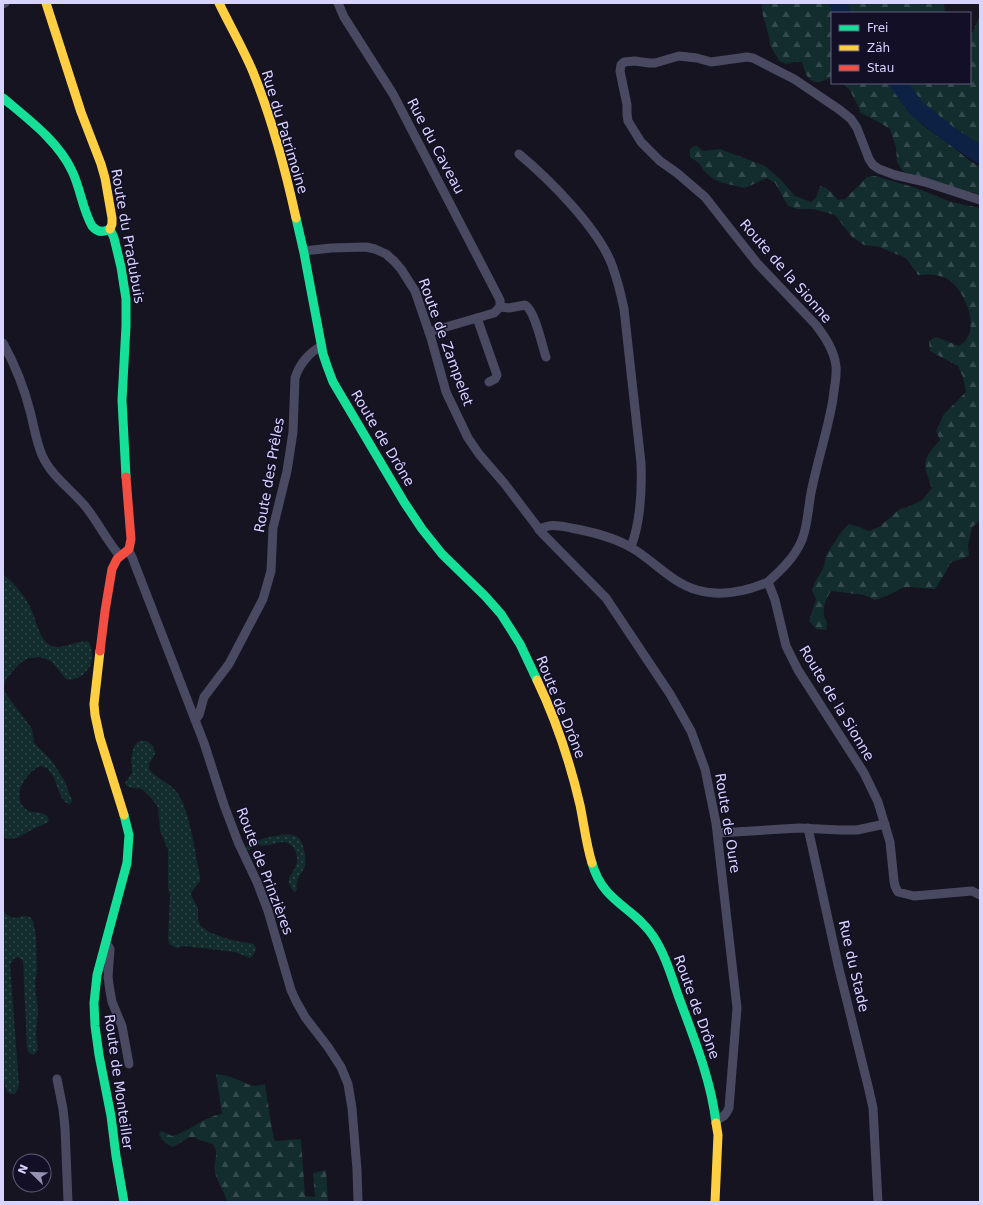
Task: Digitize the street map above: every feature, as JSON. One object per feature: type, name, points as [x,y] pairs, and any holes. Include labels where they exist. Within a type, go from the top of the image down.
[{"type":"street","name":"Route du Pradubuis","points":[[46,3],[74,91],[103,170],[112,218],[110,229],[114,238],[125,289],[126,335],[122,400],[131,535],[130,546],[124,553]]},
{"type":"street","name":"Rue du Patrimoine","points":[[219,3],[251,69],[268,115],[285,170],[304,251]]},
{"type":"street","name":"Rue du Caveau","points":[[338,3],[344,17],[394,94],[501,302],[500,307]]},
{"type":"street","name":"Route de la Sionne","points":[[980,200],[879,169],[873,165],[869,159],[857,128],[851,119],[794,79],[753,58],[747,57],[711,62],[697,58],[679,56],[655,63],[635,61],[624,62],[621,65],[620,72],[627,105],[628,121],[641,142],[660,161],[677,173],[705,197],[757,263],[816,325],[833,353],[836,366],[836,380],[808,503],[804,535],[801,543],[790,559],[768,582],[775,600],[786,646],[798,670],[864,773],[878,802],[890,842],[894,881],[898,892],[914,896],[972,891],[980,895]]},
{"type":"street","points":[[3,98],[45,136],[65,159],[76,180],[91,226],[95,230],[101,232],[106,232],[110,229]]},
{"type":"street","points":[[519,154],[548,181],[574,210],[590,229],[604,249],[612,264],[624,309],[641,463],[641,484],[631,547]]},
{"type":"street","name":"Route de Zampelet","points":[[304,251],[366,246],[386,254],[402,269],[416,291],[446,392],[465,432],[480,454],[539,530]]},
{"type":"street","name":"Route de Drône","points":[[304,251],[325,361],[332,378],[417,521],[441,553],[491,602],[501,613],[510,627],[531,667],[566,752],[579,801],[595,875],[606,891],[650,931],[660,948],[706,1075],[716,1119],[718,1144],[715,1202]]},
{"type":"street","points":[[429,332],[494,313],[500,307],[509,308],[525,305],[529,308],[535,322],[546,357]]},
{"type":"street","points":[[477,318],[497,375],[489,382]]},
{"type":"street","name":"Route de Prinzières","points":[[3,343],[19,376],[30,411],[38,445],[45,461],[54,474],[88,510],[106,538],[124,553],[132,556],[208,754],[224,805],[238,842],[257,882],[270,915],[288,980],[294,996],[305,1017],[328,1046],[346,1079],[353,1114],[358,1202]]},
{"type":"street","name":"Route des Prêles","points":[[195,720],[199,715],[204,697],[229,664],[263,599],[271,571],[272,528],[287,471],[293,432],[295,378],[297,372],[311,352],[322,346]]},
{"type":"street","points":[[539,530],[548,525],[583,530],[616,540],[631,547],[677,580],[695,590],[710,593],[730,593],[752,589],[768,582]]},
{"type":"street","name":"Route de Oure","points":[[539,530],[606,598],[670,694],[691,731],[698,748],[709,785],[718,833],[737,1008],[729,1108],[724,1117],[716,1119]]},
{"type":"street","name":"Route de Monteiller","points":[[124,553],[115,562],[111,573],[94,698],[98,734],[125,817],[129,835],[126,864],[96,982],[94,1004],[94,1019],[99,1055],[111,1116],[124,1202]]},
{"type":"street","points":[[718,833],[808,828],[857,830],[885,824]]},
{"type":"street","name":"Rue du Stade","points":[[808,828],[839,969],[870,1090],[878,1202]]},
{"type":"street","name":"Route de Monteiller","points":[[106,943],[110,949],[108,973],[110,992],[112,1002],[122,1026],[129,1064]]},
{"type":"street","points":[[57,1080],[65,1128],[68,1202]]},
{"type":"green space","points":[[761,3],[944,3],[945,12],[831,12],[831,79],[818,82],[814,82],[808,77],[802,62],[786,64],[779,61],[770,45]]},
{"type":"green space","points":[[980,15],[980,150],[944,125],[937,123],[924,110],[919,108],[914,115],[927,128],[980,167],[980,195],[972,192],[965,192],[903,171],[897,162],[896,147],[890,129],[861,113],[850,90],[843,84],[971,84],[971,32],[973,32]]},
{"type":"green space","points":[[696,145],[703,151],[720,149],[765,166],[781,180],[795,196],[811,202],[816,198],[820,186],[828,189],[838,200],[845,199],[867,177],[875,176],[916,188],[951,202],[980,208],[980,521],[972,527],[968,545],[969,556],[950,563],[935,589],[910,587],[902,588],[875,600],[864,595],[831,591],[824,605],[824,615],[827,623],[826,630],[816,629],[809,621],[816,599],[812,590],[823,569],[826,556],[842,531],[849,524],[868,531],[879,527],[900,509],[922,500],[932,488],[925,467],[927,457],[940,440],[936,431],[944,414],[966,392],[963,377],[958,366],[930,351],[929,341],[936,337],[959,346],[965,341],[970,333],[971,324],[970,315],[963,297],[958,289],[946,278],[926,274],[918,275],[906,258],[879,247],[864,245],[852,237],[835,215],[813,209],[797,209],[788,206],[775,183],[767,178],[745,188],[719,182],[712,178],[704,171],[699,163],[690,157],[690,149]]},
{"type":"green space","points":[[3,573],[25,598],[41,635],[48,644],[61,647],[84,641],[89,642],[92,652],[92,661],[88,669],[81,676],[74,679],[66,679],[51,661],[40,657],[28,658],[19,664],[6,679],[4,688],[6,694],[32,729],[34,743],[52,761],[64,780],[72,800],[69,804],[63,799],[53,776],[47,768],[40,766],[35,769],[23,782],[19,794],[20,800],[26,809],[45,814],[49,821],[17,838],[9,839],[3,837]]},
{"type":"green space","points":[[139,741],[147,741],[153,746],[155,754],[149,764],[149,769],[175,790],[185,807],[200,876],[200,881],[193,889],[191,895],[198,908],[198,919],[200,925],[209,932],[222,937],[254,944],[256,949],[253,956],[250,958],[235,952],[184,946],[176,948],[169,944],[170,896],[168,887],[168,850],[160,830],[158,807],[142,789],[132,788],[127,786],[125,783],[132,773],[131,758],[134,746]]},
{"type":"green space","points":[[286,834],[299,838],[305,855],[305,866],[298,879],[297,889],[295,892],[290,885],[289,880],[297,860],[294,848],[288,843],[282,842],[267,845],[256,845],[249,850],[245,850],[252,843],[257,841]]},
{"type":"green space","points":[[3,909],[10,917],[30,917],[33,921],[36,936],[37,971],[35,986],[38,1010],[36,1035],[38,1050],[34,1055],[28,1052],[27,1047],[23,961],[18,957],[13,959],[10,965],[19,1085],[16,1093],[11,1094],[7,1092],[3,1072]]},
{"type":"green space","points":[[216,1074],[231,1077],[247,1084],[265,1084],[275,1141],[301,1139],[305,1196],[315,1197],[313,1173],[326,1170],[328,1202],[227,1202],[215,1172],[216,1152],[213,1144],[199,1140],[195,1137],[190,1137],[173,1147],[163,1140],[159,1134],[161,1131],[172,1136],[179,1134],[209,1118],[222,1114]]},
{"type":"waterway","points":[[838,3],[842,12]]},
{"type":"waterway","points":[[899,84],[916,108],[946,132],[980,155]]},
{"type":"traffic: fast","points":[[3,98],[42,131],[66,160],[75,177],[86,213],[92,226],[96,230],[100,231],[110,229]]},
{"type":"traffic: fast","points":[[296,218],[323,354],[333,382],[404,502],[422,529],[442,554],[485,596],[501,614],[520,644],[537,680]]},
{"type":"traffic: fast","points":[[110,229],[114,238],[121,267],[126,299],[122,400],[126,477]]},
{"type":"traffic: fast","points":[[124,815],[129,835],[127,863],[97,975],[94,1003],[95,1026],[99,1055],[111,1116],[124,1202]]},
{"type":"traffic: fast","points":[[592,863],[603,887],[645,926],[661,950],[701,1058],[714,1107],[716,1123]]},
{"type":"traffic: slow","points":[[46,3],[81,112],[105,178],[112,218],[110,229]]},
{"type":"traffic: slow","points":[[219,3],[245,54],[260,90],[278,144],[296,218]]},
{"type":"traffic: slow","points":[[100,651],[94,704],[95,715],[100,738],[124,815]]},
{"type":"traffic: slow","points":[[537,680],[550,710],[572,773],[592,863]]},
{"type":"traffic: slow","points":[[715,1202],[718,1135],[716,1123]]},
{"type":"traffic: jam","points":[[100,651],[112,569],[117,559],[129,549],[131,539],[126,477]]}]
